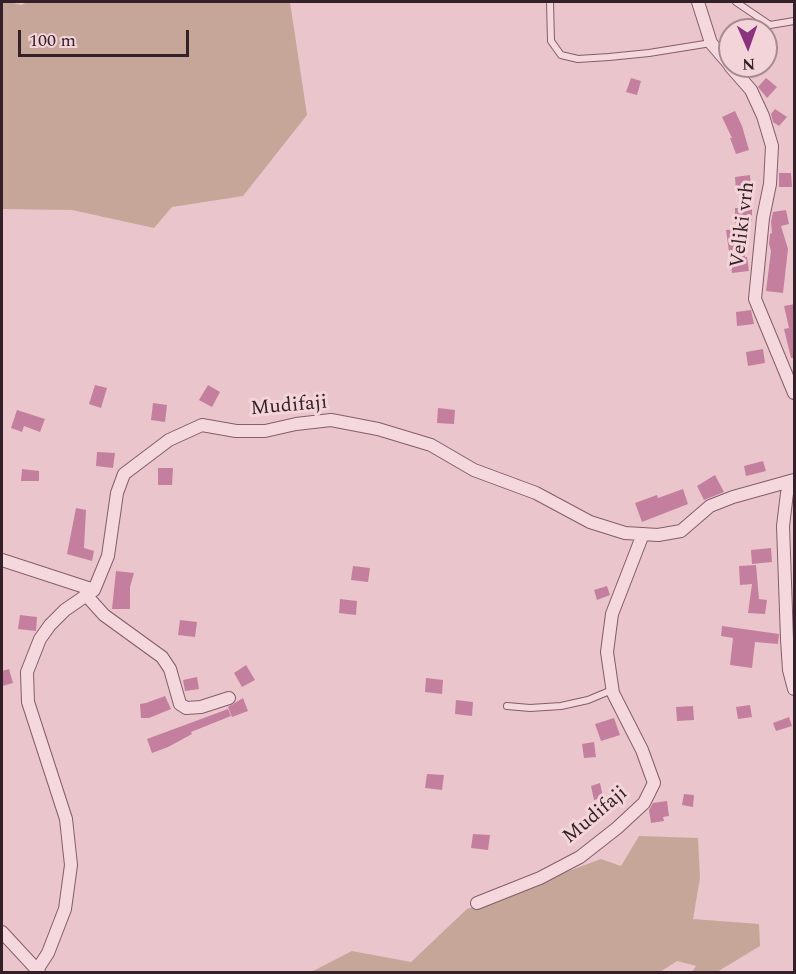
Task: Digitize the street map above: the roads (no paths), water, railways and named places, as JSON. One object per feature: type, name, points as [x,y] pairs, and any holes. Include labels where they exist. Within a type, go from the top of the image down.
[{"type":"street","name":"Veliki vrh","points":[[698,2],[711,43],[718,51]]},
{"type":"street","name":"Veliki vrh","points":[[740,78],[750,90],[763,116],[772,146],[770,184],[763,218],[755,299],[795,393]]},
{"type":"street","name":"Mudifaji","points":[[90,592],[108,556],[117,493],[124,474],[169,440],[202,425],[236,431],[265,431],[296,424],[331,420],[378,429],[431,445],[474,470],[536,492],[590,522],[625,533],[658,535],[681,531],[710,507],[733,497],[795,481]]},
{"type":"street","points":[[795,481],[787,493],[783,526],[789,670],[795,689]]},
{"type":"street","name":"Mudifaji","points":[[477,903],[540,878],[580,857],[644,803],[654,783],[642,750],[612,690],[607,652],[612,614],[643,534]]},
{"type":"street","points":[[2,560],[90,592],[104,615],[162,657],[170,669],[180,704],[186,708],[201,707],[229,698]]},
{"type":"street","points":[[2,932],[38,971],[48,953],[65,909],[71,865],[66,819],[28,702],[27,672],[40,639],[50,625],[65,610],[90,592]]},
{"type":"lane","points":[[550,2],[551,41],[561,55],[578,59],[609,57],[711,43]]},
{"type":"lane","points":[[736,2],[770,25],[795,21]]},
{"type":"lane","points":[[507,706],[530,708],[561,706],[588,700],[612,690]]}]
